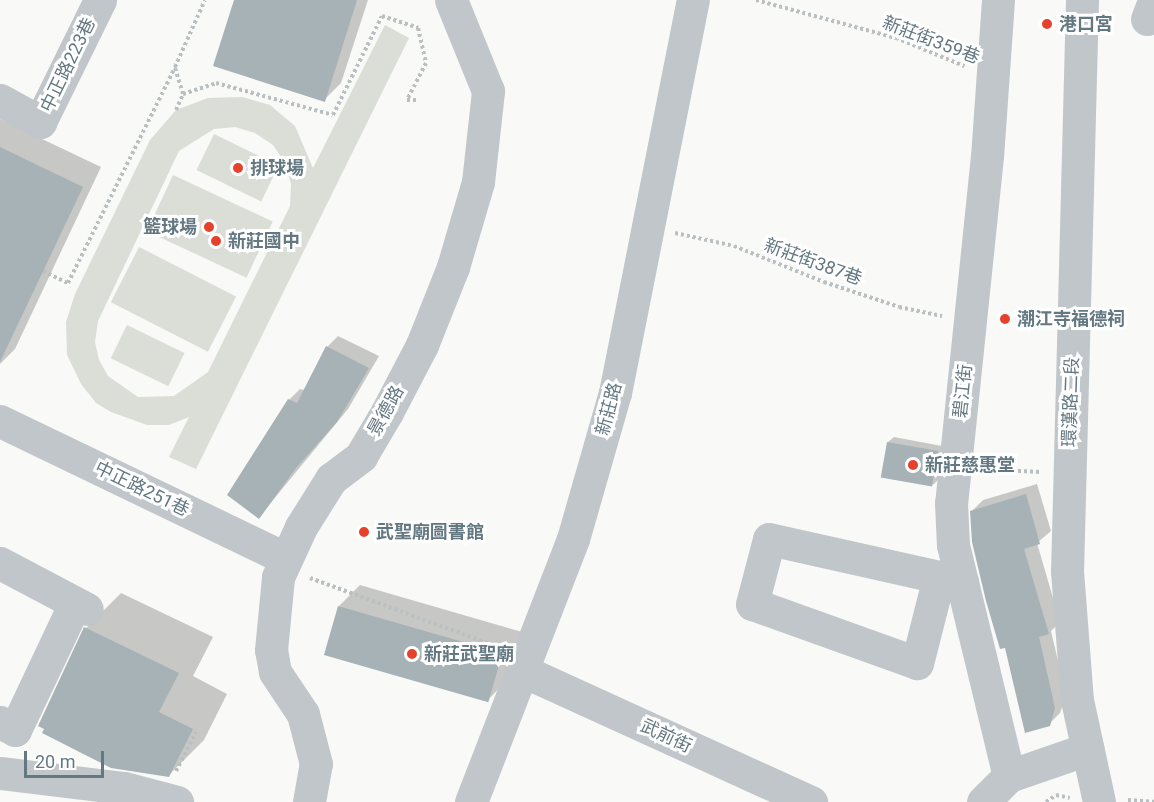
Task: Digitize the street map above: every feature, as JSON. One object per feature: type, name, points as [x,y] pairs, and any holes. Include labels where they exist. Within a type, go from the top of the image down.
[{"type":"street","name":"中正路223巷","points":[[0,100],[40,122],[100,0]]},
{"type":"street","name":"景德路","points":[[309,802],[316,764],[303,714],[275,672],[271,650],[283,563],[331,479],[361,456],[387,412],[422,345],[453,267],[478,182],[488,91],[451,0]]},
{"type":"street","name":"新莊路","points":[[471,802],[573,539],[615,393],[693,0]]},
{"type":"street","name":"碧江街","points":[[998,0],[970,323],[954,467],[950,579],[1009,776]]},
{"type":"street","name":"環漢路二段","points":[[1083,0],[1069,472],[1068,583],[1077,700],[1099,802]]},
{"type":"street","name":"中正路251巷","points":[[0,421],[283,563]]},
{"type":"street","points":[[769,539],[950,579],[917,663],[752,604],[769,539]]},
{"type":"street","points":[[0,563],[78,612],[15,730],[0,722]]},
{"type":"street","name":"武前街","points":[[524,664],[811,802]]},
{"type":"street","points":[[983,802],[1009,776],[1087,749]]},
{"type":"street","points":[[0,773],[171,799]]},
{"type":"path","points":[[43,271],[68,283],[176,68],[205,0]]},
{"type":"path","name":"新莊街359巷","points":[[756,0],[896,38],[992,77]]},
{"type":"path","points":[[183,94],[216,83],[333,115],[381,16],[418,28],[426,63],[407,100],[419,100]]},
{"type":"path","points":[[176,68],[183,94],[176,110]]},
{"type":"path","name":"新莊街387巷","points":[[647,227],[734,246],[899,307],[970,323]]},
{"type":"path","points":[[954,467],[1069,472]]},
{"type":"path","points":[[283,563],[524,664]]},
{"type":"path","points":[[171,799],[196,732]]},
{"type":"shaded area","points":[[385,25],[409,38],[196,469],[169,457],[189,417],[169,425],[147,425],[111,412],[96,403],[81,384],[67,355],[66,322],[75,294],[150,140],[176,110],[208,98],[242,97],[270,105],[295,126],[313,168]],"holes":[[[235,127],[255,133],[273,145],[285,163],[291,184],[290,206],[208,372],[174,396],[138,397],[108,376],[99,360],[95,342],[98,321],[179,151],[214,129]]]},
{"type":"shaded area","name":"排球場","points":[[214,134],[279,166],[261,202],[196,170]]},
{"type":"shaded area","name":"籃球場","points":[[173,175],[273,221],[246,278],[147,231]]},
{"type":"shaded area","name":"籃球場","points":[[139,247],[236,296],[208,352],[111,302]]},
{"type":"shaded area","points":[[127,325],[185,353],[168,386],[111,358]]},
{"type":"building","points":[[234,0],[357,0],[325,102],[213,66]]},
{"type":"building","points":[[0,147],[83,187],[0,362]]},
{"type":"building","points":[[326,346],[369,368],[337,422],[296,468],[259,519],[227,495],[288,399],[297,403]]},
{"type":"building","name":"新莊慈惠堂","points":[[887,442],[938,451],[932,486],[881,477]]},
{"type":"building","points":[[1026,494],[1040,544],[1024,549],[1049,634],[1039,637],[1055,708],[1050,726],[1025,733],[1005,648],[1000,649],[986,601],[972,542],[970,511]]},
{"type":"building","name":"新莊武聖廟","points":[[338,606],[502,653],[488,702],[324,655]]},
{"type":"building","points":[[84,627],[179,673],[159,712],[193,729],[169,777],[111,768],[42,733],[44,729],[38,726]]},
{"type":"place","name":"港口宮","points":[[1047,24]]},
{"type":"place","name":"排球場","points":[[238,168]]},
{"type":"place","name":"籃球場","points":[[209,227]]},
{"type":"place","name":"新莊國中","points":[[216,241]]},
{"type":"place","name":"潮江寺福德祠","points":[[1005,319]]},
{"type":"place","name":"新莊慈惠堂","points":[[913,465]]},
{"type":"place","name":"武聖廟圖書館","points":[[364,532]]},
{"type":"place","name":"新莊武聖廟","points":[[412,654]]}]
